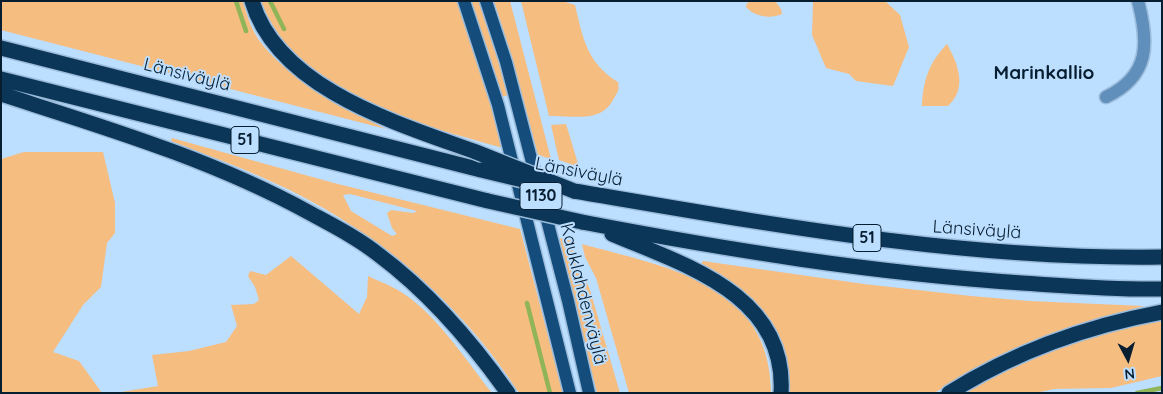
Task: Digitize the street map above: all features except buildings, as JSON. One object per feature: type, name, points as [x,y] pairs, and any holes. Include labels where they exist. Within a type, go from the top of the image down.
[{"type":"highway","points":[[252,1],[272,41],[304,73],[348,101],[402,126],[476,152],[574,191]]},
{"type":"highway","name":"Länsiväylä","points":[[1,48],[480,170],[574,191],[824,232],[946,248],[1116,258],[1162,257]]},
{"type":"highway","name":"51","points":[[1,79],[488,201],[582,222],[707,246],[821,263],[941,277],[1118,290],[1162,289]]},
{"type":"highway","points":[[1,94],[132,136],[223,170],[275,194],[329,223],[379,254],[420,290],[456,325],[508,393]]},
{"type":"highway","points":[[582,222],[698,271],[746,303],[763,323],[774,343],[780,362],[781,393]]},
{"type":"highway","points":[[949,393],[1012,358],[1064,337],[1129,318],[1162,312]]},
{"type":"main road","name":"Kauklahdenväylä","points":[[464,1],[498,105],[570,393]]},
{"type":"main road","name":"Kauklahdenväylä","points":[[486,1],[506,62],[568,301],[589,393]]},
{"type":"street","points":[[1106,97],[1129,83],[1144,57],[1146,30],[1138,1]]},
{"type":"shaded area","points":[[1,1],[243,1],[255,34],[273,57],[320,92],[386,129],[1,30]]},
{"type":"shaded area","points":[[261,1],[457,1],[483,76],[503,148],[434,128],[398,115],[363,100],[330,82],[301,60],[278,33]]},
{"type":"shaded area","points":[[470,1],[479,1],[509,95],[501,97],[488,50]]},
{"type":"shaded area","points":[[494,1],[510,1],[551,159],[538,155],[512,58]]},
{"type":"shaded area","points":[[521,1],[562,1],[575,5],[584,39],[593,58],[599,67],[618,82],[618,91],[607,108],[585,117],[549,116]]},
{"type":"shaded area","points":[[753,1],[775,1],[782,14],[768,17],[758,15],[746,7],[747,3]]},
{"type":"shaded area","points":[[813,1],[885,1],[900,15],[909,47],[893,86],[856,81],[849,74],[826,68],[812,35]]},
{"type":"shaded area","points":[[947,44],[955,60],[959,76],[958,92],[948,106],[922,106],[928,72]]},
{"type":"shaded area","points":[[566,124],[579,167],[559,160],[551,125]]},
{"type":"shaded area","points":[[172,138],[334,183],[520,229],[563,393],[519,393],[469,327],[441,297],[377,243],[343,220],[307,199],[270,181],[171,141]],"holes":[[[350,194],[417,211],[413,213],[391,210],[387,213],[392,228],[397,234],[392,236],[351,211],[343,195]]]},
{"type":"shaded area","points":[[24,152],[103,152],[115,203],[115,233],[107,243],[101,287],[83,305],[53,352],[79,361],[102,393],[1,393],[1,159]]},
{"type":"shaded area","points":[[560,238],[572,241],[573,250],[590,290],[620,393],[597,393],[563,259]]},
{"type":"shaded area","points":[[582,244],[678,272],[708,286],[733,304],[753,327],[766,356],[771,393],[629,393],[596,278],[585,257]]},
{"type":"shaded area","points":[[291,256],[359,314],[367,297],[368,276],[393,287],[410,298],[436,322],[492,393],[115,393],[158,386],[152,355],[189,351],[226,342],[237,326],[231,305],[254,304],[259,300],[255,287],[248,276],[250,271],[266,275]]},
{"type":"shaded area","points":[[703,261],[864,284],[971,296],[1029,301],[1144,306],[1075,325],[1015,349],[974,369],[934,393],[789,393],[788,370],[783,350],[776,331],[765,314],[737,286],[701,263]]},
{"type":"shaded area","points":[[1162,320],[1162,376],[1111,388],[1054,389],[1035,393],[965,393],[1039,353],[1105,332]]},
{"type":"waterway","points":[[236,1],[246,31]]},
{"type":"waterway","points":[[270,1],[284,29]]},
{"type":"waterway","points":[[527,303],[550,393]]},
{"type":"waterway","points":[[1137,393],[1162,388]]},
{"type":"district","name":"Marinkallio","points":[[1044,73]]}]
